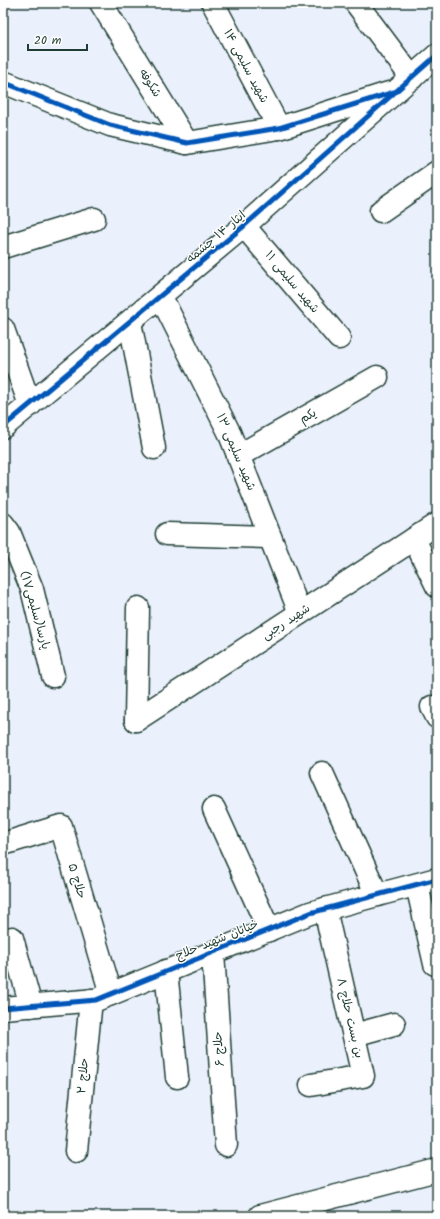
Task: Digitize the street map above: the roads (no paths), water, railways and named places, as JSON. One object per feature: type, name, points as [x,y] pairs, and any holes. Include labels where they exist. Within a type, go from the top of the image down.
[{"type":"street","name":"شکوفه","points":[[101,3],[187,143]]},
{"type":"street","name":"شهید سلیمی ۱۴","points":[[213,3],[279,128]]},
{"type":"street","points":[[3,82],[110,125],[187,143],[279,128],[405,84],[356,3]]},
{"type":"street","name":"ایثار ۱۴ چشمه","points":[[3,428],[244,226],[437,55]]},
{"type":"street","points":[[381,211],[437,172]]},
{"type":"street","points":[[3,246],[94,219]]},
{"type":"street","name":"شهید سلیمی ۱۱","points":[[244,226],[338,338]]},
{"type":"street","name":"شهید سلیمی ۱۳","points":[[161,297],[229,432],[300,613]]},
{"type":"street","points":[[130,322],[154,448]]},
{"type":"street","points":[[3,329],[30,405]]},
{"type":"street","name":"یکم","points":[[238,456],[377,377]]},
{"type":"street","name":"پارسا(سلیمی۱۷)","points":[[3,524],[9,532],[32,589],[53,676]]},
{"type":"street","name":"شهید رجبی","points":[[138,608],[136,720],[437,524]]},
{"type":"street","points":[[166,534],[270,537]]},
{"type":"street","points":[[414,539],[437,586]]},
{"type":"street","points":[[322,773],[377,895]]},
{"type":"street","points":[[214,809],[269,930]]},
{"type":"street","name":"حلاج ۵","points":[[3,844],[61,826],[111,994]]},
{"type":"street","points":[[427,882],[435,964]]},
{"type":"street","name":"خیابان شهید حلاج","points":[[3,1008],[91,1000],[111,994],[310,913],[427,882]]},
{"type":"street","name":"بن بست حلاج ۸","points":[[311,1085],[363,1076],[325,909]]},
{"type":"street","points":[[3,941],[12,938],[30,1006]]},
{"type":"street","name":"حلاج ۶","points":[[213,953],[226,1145]]},
{"type":"street","points":[[166,972],[177,1077]]},
{"type":"street","name":"حلاج ۲","points":[[76,1151],[91,1000]]},
{"type":"street","points":[[354,1035],[394,1024]]},
{"type":"street","points":[[260,1216],[290,1213],[437,1170]]}]
